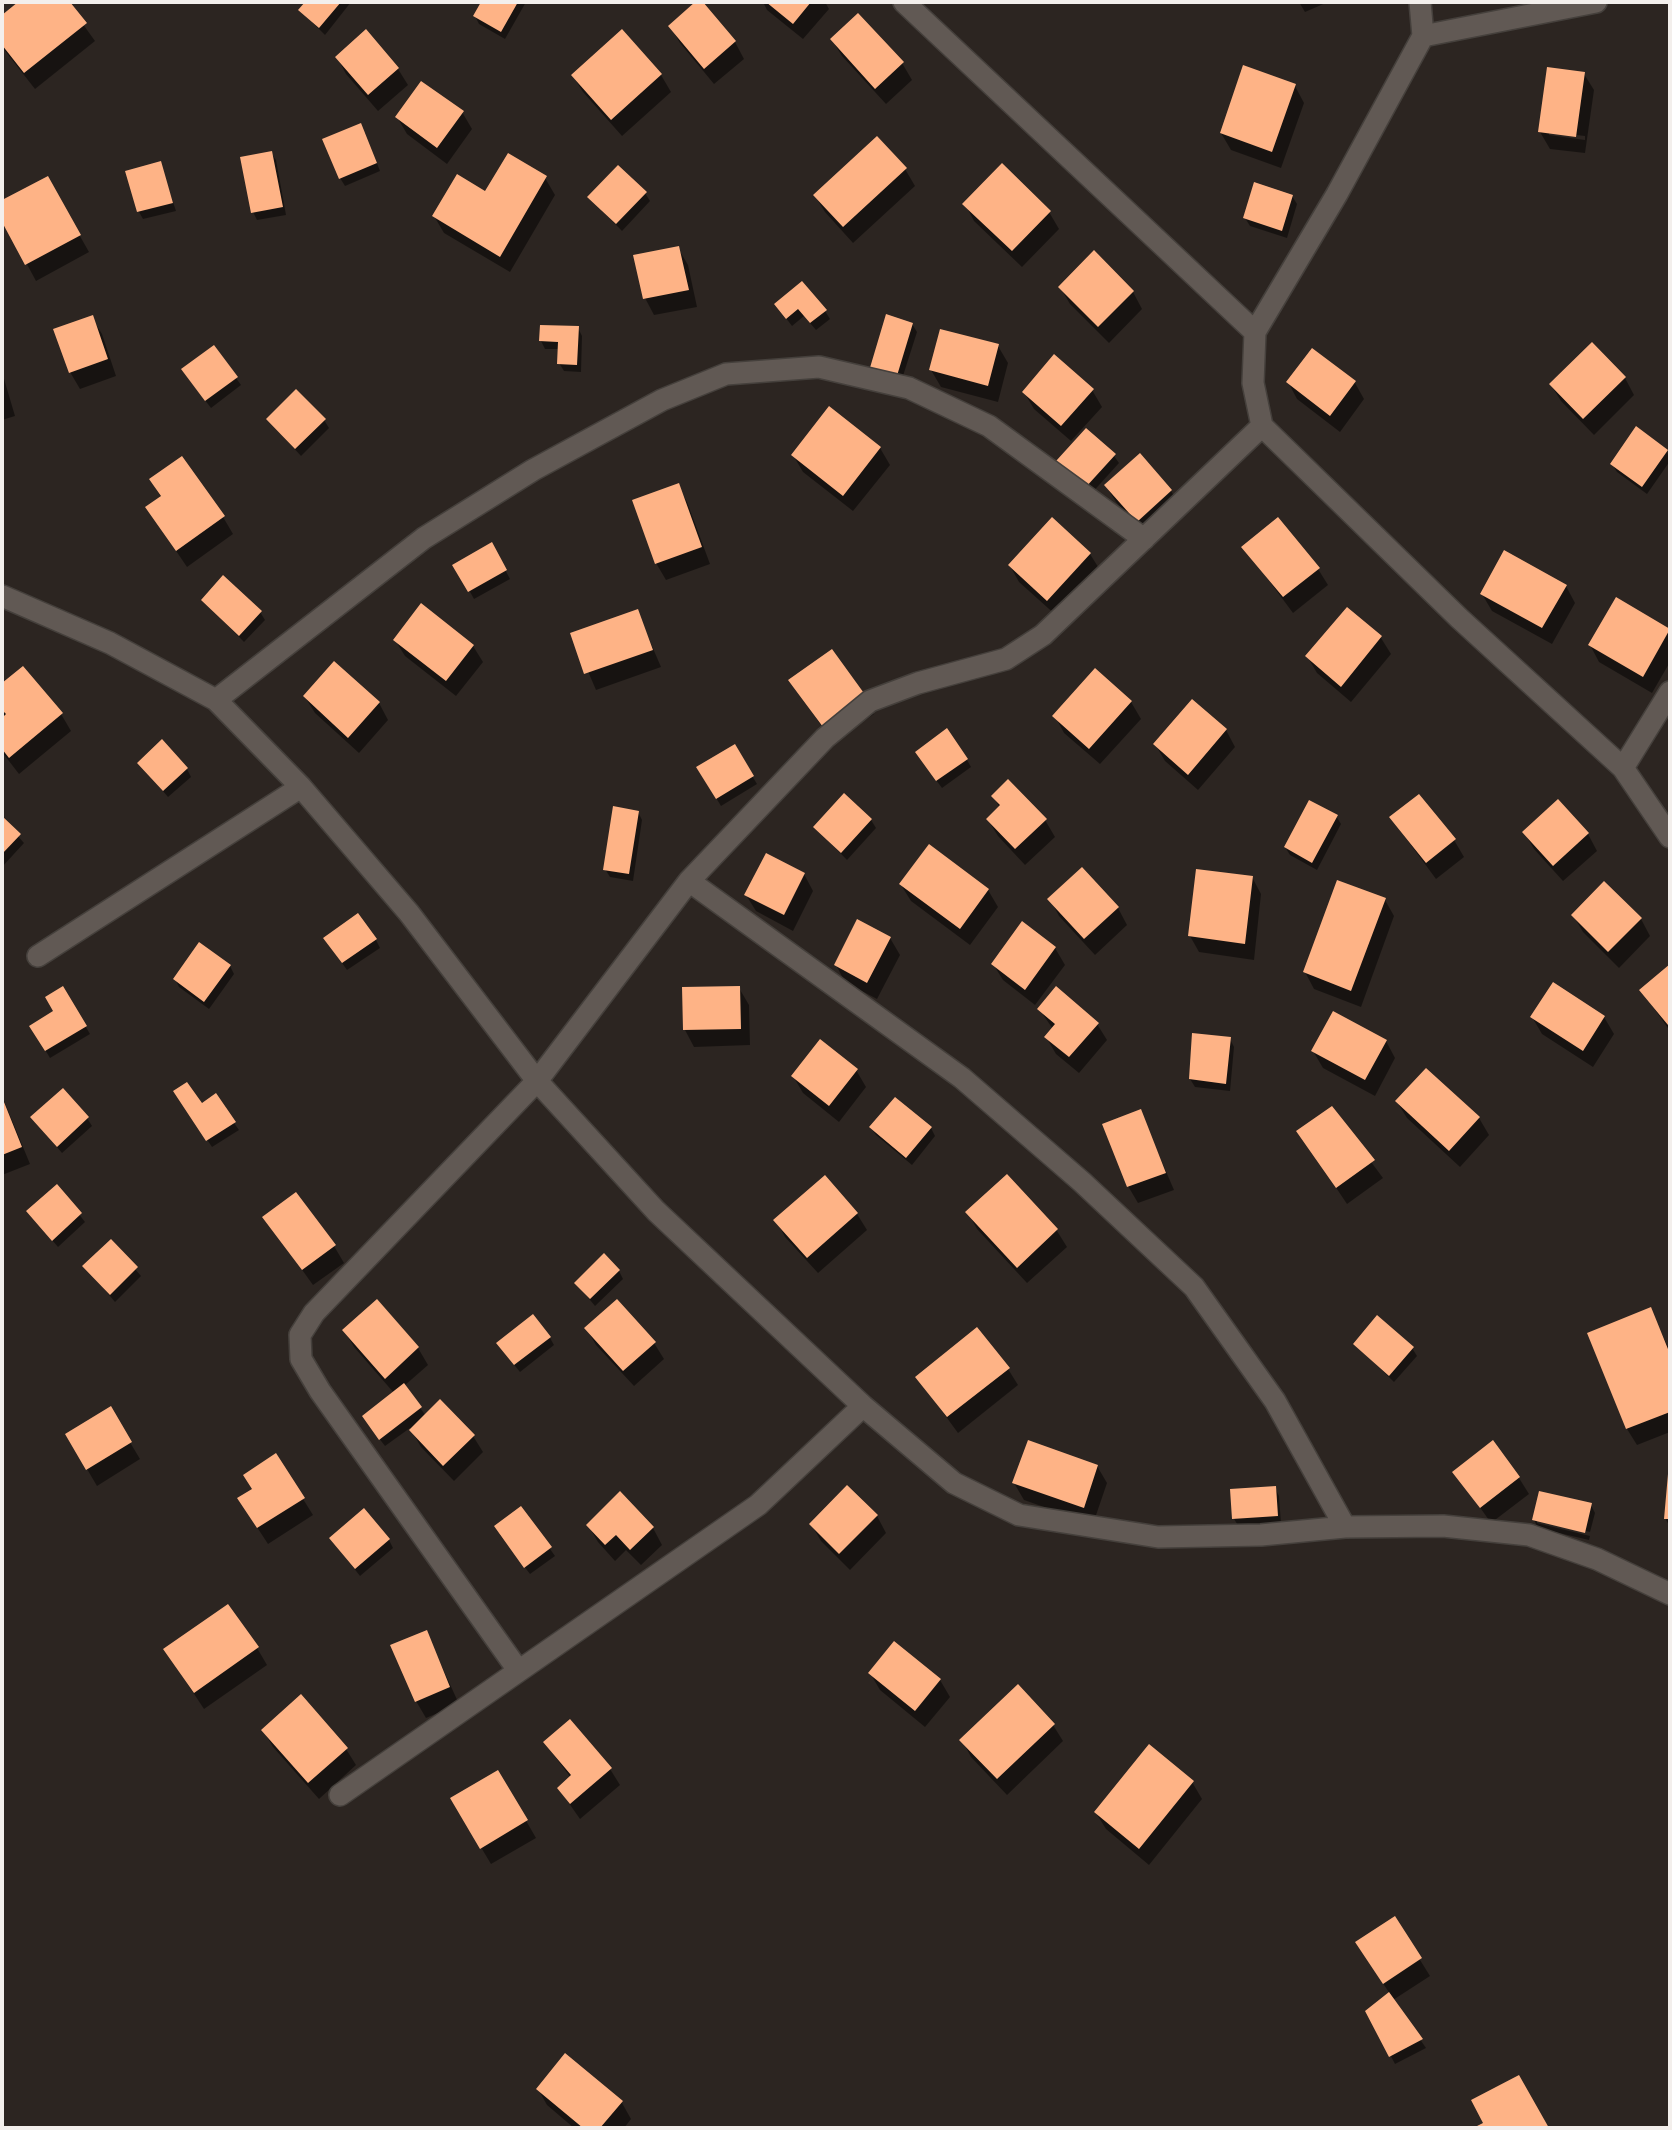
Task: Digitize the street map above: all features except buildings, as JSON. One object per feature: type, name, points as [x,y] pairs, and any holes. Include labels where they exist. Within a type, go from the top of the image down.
[{"type":"street","points":[[904,2],[1255,332]]},
{"type":"street","points":[[1420,2],[1423,36],[1337,194],[1255,332],[1253,383],[1262,426],[1459,618],[1623,768],[1670,837]]},
{"type":"street","points":[[1423,36],[1596,2]]},
{"type":"street","points":[[216,700],[425,538],[545,463],[662,400],[726,374],[819,367],[909,388],[989,426],[1144,538]]},
{"type":"street","points":[[518,1670],[320,1391],[302,1359],[300,1335],[314,1312],[537,1081],[689,881],[825,738],[870,701],[918,683],[1006,659],[1043,635],[1262,426]]},
{"type":"street","points":[[2,596],[110,643],[216,700],[301,787],[408,913],[537,1081],[656,1211],[863,1406],[954,1483],[1019,1515],[1158,1537],[1261,1535],[1345,1527],[1443,1526],[1529,1535],[1597,1559],[1670,1594]]},
{"type":"street","points":[[1623,768],[1670,692]]},
{"type":"street","points":[[38,956],[301,787]]},
{"type":"street","points":[[689,881],[962,1078],[1082,1182],[1194,1287],[1275,1401],[1345,1527]]},
{"type":"street","points":[[340,1795],[518,1670],[690,1555],[758,1505],[863,1406]]}]
